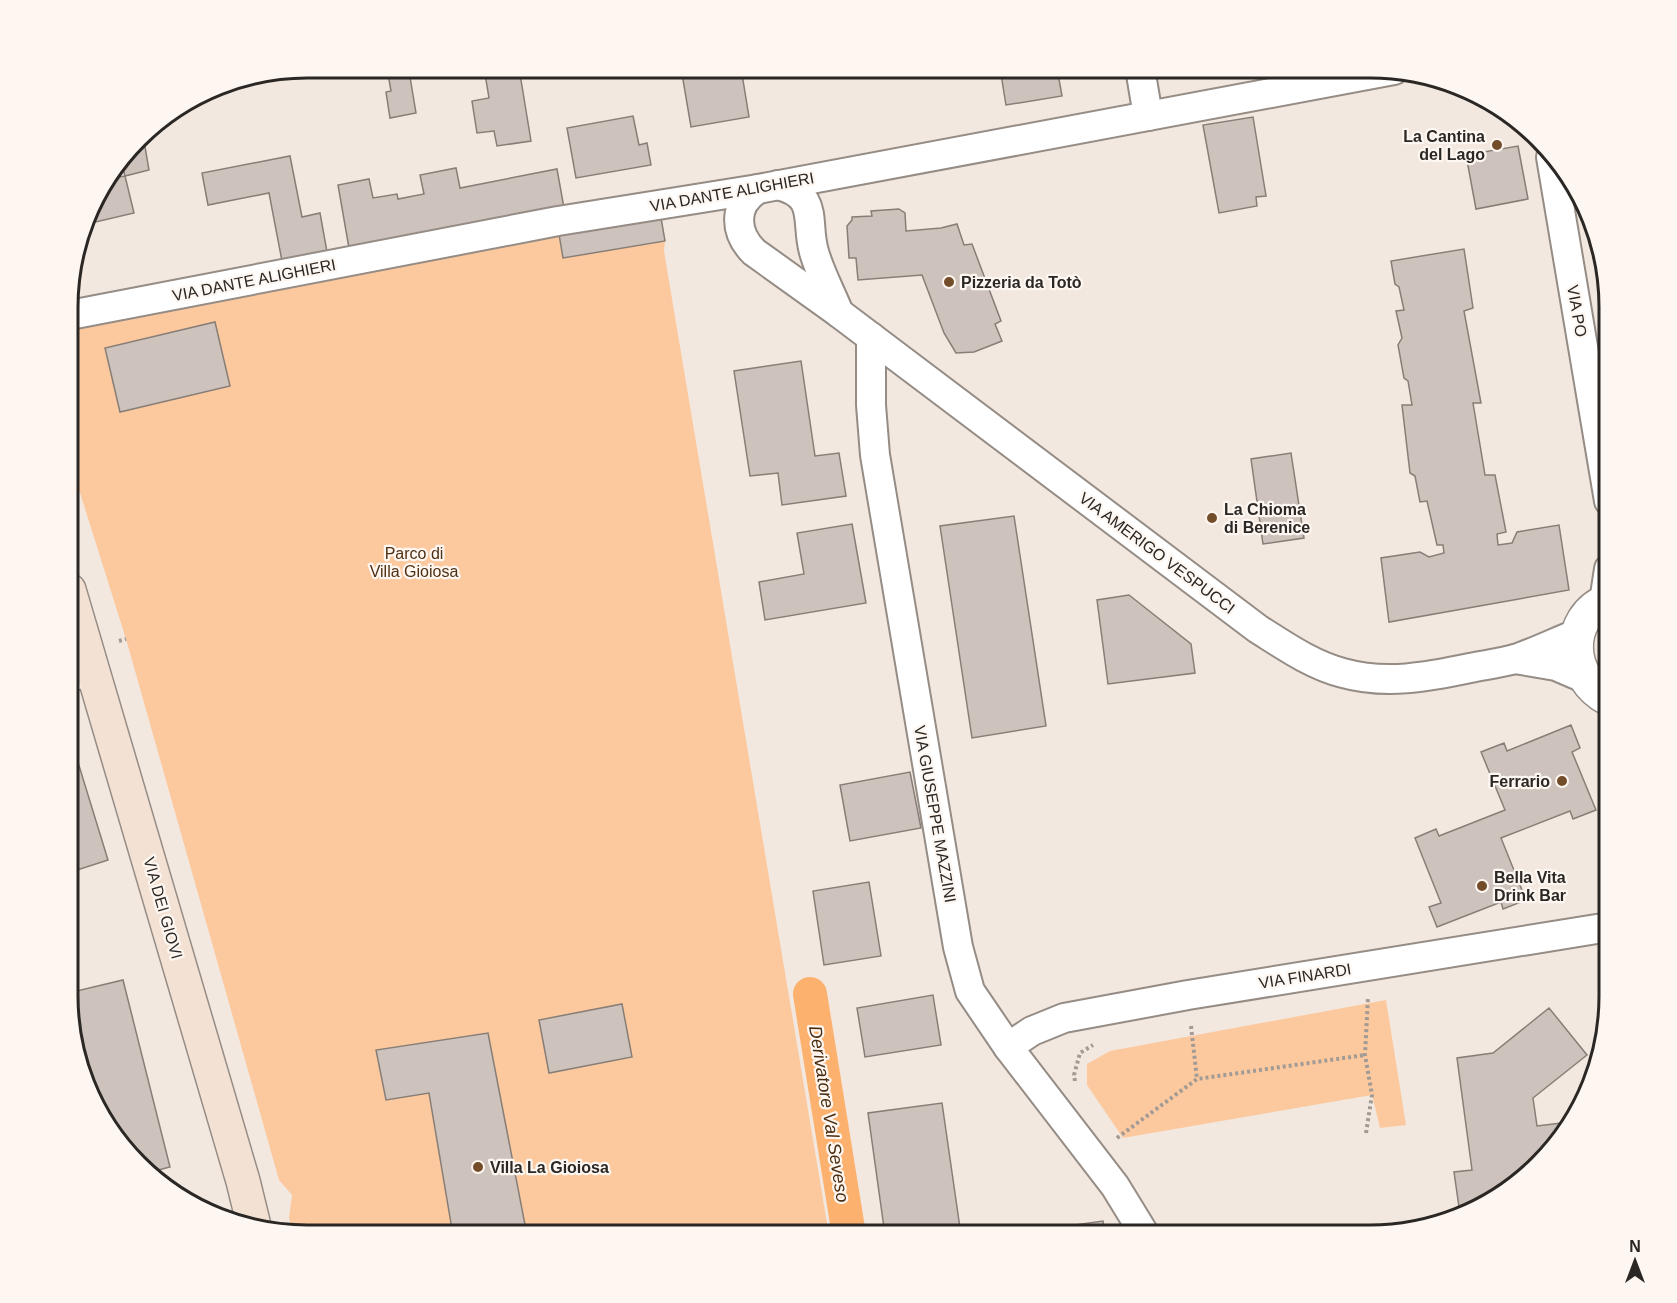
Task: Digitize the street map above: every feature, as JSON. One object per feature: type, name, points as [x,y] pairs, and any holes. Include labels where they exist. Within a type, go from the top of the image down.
[{"type":"main road","name":"VIA DEI GIOVI","points":[[78,653],[82,681],[243,1181],[252,1218]]},
{"type":"street","points":[[1142,78],[1148,116]]},
{"type":"street","name":"VIA DANTE ALIGHIERI","points":[[78,313],[546,224],[768,187],[1351,78]]},
{"type":"street","name":"VIA PO","points":[[1553,170],[1599,442]]},
{"type":"street","points":[[768,187],[797,192],[808,207],[814,252],[839,313]]},
{"type":"street","name":"VIA AMERIGO VESPUCCI","points":[[768,187],[746,199],[740,210],[738,222],[740,233],[746,244],[1258,629],[1319,665],[1370,679],[1422,678],[1515,659],[1579,633]]},
{"type":"street","name":"VIA GIUSEPPE MAZZINI","points":[[871,337],[871,405],[875,455],[958,947],[970,991],[1008,1047],[1099,1146],[1115,1186],[1139,1225]]},
{"type":"street","points":[[1599,606],[1593,610],[1579,633],[1576,648],[1578,663],[1599,691]]},
{"type":"street","name":"VIA AMERIGO VESPUCCI","points":[[1515,659],[1556,666],[1599,693]]},
{"type":"street","name":"VIA FINARDI","points":[[1008,1047],[1032,1031],[1064,1018],[1188,995],[1599,929]]},
{"type":"path","points":[[119,641],[126,639]]},
{"type":"path","points":[[1357,996],[1368,994],[1365,1055],[1372,1095],[1366,1133]]},
{"type":"path","points":[[1180,1026],[1202,1022]]},
{"type":"path","points":[[1191,1024],[1197,1079]]},
{"type":"path","points":[[1076,1085],[1074,1075],[1080,1053],[1095,1044]]},
{"type":"path","points":[[1099,1146],[1197,1079],[1365,1055]]},
{"type":"green space","name":"Parco di Villa Gioiosa","points":[[660,212],[665,241],[664,251],[827,1225],[291,1225],[289,1218],[292,1195],[279,1180],[126,639],[78,487],[78,323]]},
{"type":"green space","points":[[1386,1000],[1406,1125],[1380,1128],[1372,1095],[1123,1138],[1087,1085],[1087,1064],[1110,1051]]},
{"type":"building","points":[[389,78],[410,78],[416,113],[390,118],[386,92],[391,91]]},
{"type":"building","points":[[486,78],[521,78],[531,141],[497,146],[494,131],[477,133],[472,101],[489,98]]},
{"type":"building","points":[[683,78],[743,78],[749,117],[691,127]]},
{"type":"building","points":[[1002,78],[1059,78],[1062,96],[1006,105]]},
{"type":"building","points":[[633,116],[639,145],[647,143],[651,165],[576,178],[567,128]]},
{"type":"building","points":[[1253,117],[1266,196],[1256,197],[1257,206],[1219,213],[1203,125]]},
{"type":"building","points":[[145,145],[149,170],[125,176],[123,170]]},
{"type":"building","points":[[1518,146],[1528,199],[1476,209],[1466,155]]},
{"type":"building","points":[[290,156],[302,217],[320,213],[327,252],[282,261],[269,193],[208,205],[202,173]]},
{"type":"building","points":[[456,168],[460,188],[557,169],[564,208],[349,248],[338,185],[369,179],[373,198],[397,194],[398,199],[424,194],[420,175]]},
{"type":"building","points":[[125,176],[134,213],[94,222],[109,193],[119,177]]},
{"type":"building","points":[[899,209],[905,213],[906,231],[957,224],[964,245],[972,244],[1001,321],[995,324],[1002,341],[974,352],[956,353],[944,333],[922,275],[858,280],[856,258],[849,258],[847,226],[852,217],[872,216],[871,211]]},
{"type":"building","points":[[660,212],[665,241],[563,258],[558,228]]},
{"type":"building","points":[[1464,249],[1473,308],[1464,311],[1481,403],[1473,403],[1485,475],[1495,475],[1506,532],[1497,534],[1498,545],[1512,543],[1517,532],[1559,525],[1569,590],[1389,622],[1381,558],[1420,552],[1429,557],[1444,553],[1443,545],[1437,545],[1427,501],[1420,502],[1415,476],[1410,473],[1402,405],[1412,405],[1398,345],[1402,338],[1396,311],[1404,310],[1399,287],[1395,284],[1391,261]]},
{"type":"building","points":[[215,322],[230,386],[120,412],[105,348]]},
{"type":"building","points":[[801,361],[815,456],[839,453],[846,496],[782,505],[778,473],[750,476],[734,371]]},
{"type":"building","points":[[1291,453],[1304,538],[1263,544],[1251,459]]},
{"type":"building","points":[[1014,516],[1046,726],[972,738],[940,526]]},
{"type":"building","points":[[852,524],[866,603],[765,620],[759,582],[804,574],[797,533]]},
{"type":"building","points":[[1129,595],[1191,644],[1195,673],[1108,684],[1097,600]]},
{"type":"building","points":[[1571,725],[1580,748],[1572,752],[1596,810],[1573,819],[1570,811],[1501,838],[1526,900],[1503,909],[1501,902],[1437,927],[1429,907],[1441,903],[1415,838],[1436,829],[1439,836],[1505,810],[1481,752],[1504,743],[1507,751]]},
{"type":"building","points":[[78,762],[108,860],[78,870]]},
{"type":"building","points":[[910,772],[921,828],[850,841],[840,785]]},
{"type":"building","points":[[869,882],[881,956],[824,965],[813,891]]},
{"type":"building","points":[[123,980],[170,1167],[158,1170],[145,1158],[125,1135],[102,1097],[90,1069],[82,1040],[78,991]]},
{"type":"building","points":[[933,995],[941,1045],[865,1057],[857,1008]]},
{"type":"building","points":[[622,1004],[632,1057],[549,1073],[539,1020]]},
{"type":"building","points":[[1549,1008],[1587,1055],[1533,1098],[1537,1126],[1560,1123],[1542,1147],[1509,1178],[1459,1207],[1454,1172],[1472,1170],[1457,1058],[1493,1053]]},
{"type":"building","name":"Villa La Gioiosa","points":[[488,1033],[525,1225],[451,1225],[429,1093],[386,1100],[376,1050]]},
{"type":"building","points":[[942,1103],[960,1225],[884,1225],[868,1113]]},
{"type":"building","points":[[1103,1221],[1104,1225],[1074,1225]]},
{"type":"waterway","name":"Derivatore Val Seveso","points":[[810,994],[847,1225]]},
{"type":"place","name":"La Cantina del Lago","points":[[1497,145]]},
{"type":"place","name":"Pizzeria da Totò","points":[[949,282]]},
{"type":"place","name":"La Chioma di Berenice","points":[[1212,518]]},
{"type":"place","name":"Ferrario","points":[[1562,781]]},
{"type":"place","name":"Bella Vita Drink Bar","points":[[1482,886]]},
{"type":"place","name":"Villa La Gioiosa","points":[[478,1167]]}]
